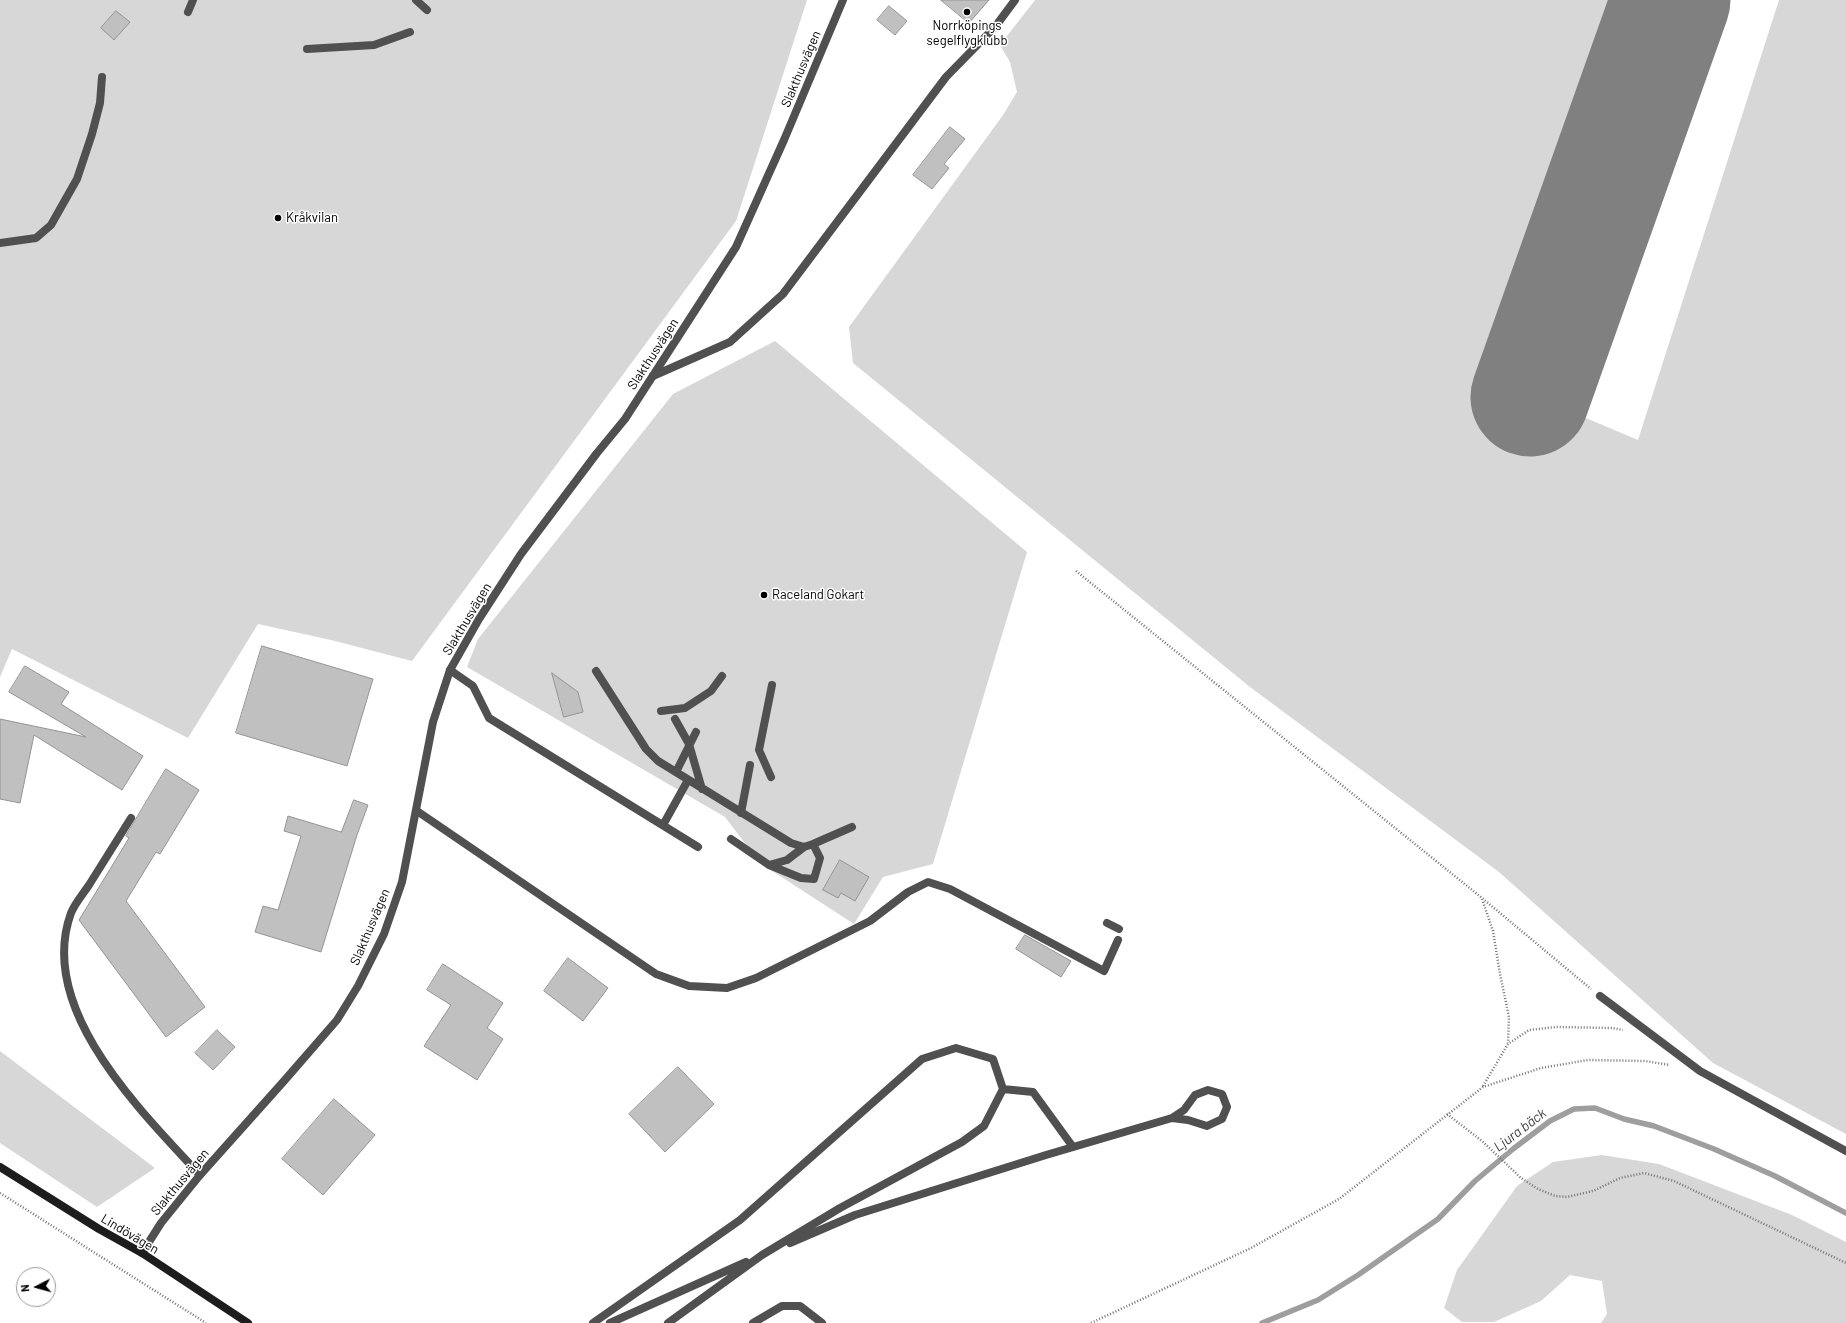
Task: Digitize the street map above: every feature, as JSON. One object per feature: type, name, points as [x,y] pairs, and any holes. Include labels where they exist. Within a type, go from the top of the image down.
[{"type":"main road","name":"Lindövägen","points":[[0,1167],[99,1229],[142,1253],[248,1323]]},
{"type":"street","points":[[188,12],[193,0]]},
{"type":"street","points":[[416,0],[427,10]]},
{"type":"street","name":"Slakthusvägen","points":[[142,1253],[161,1223],[200,1175],[337,1020],[358,986],[384,934],[402,882],[417,811],[433,722],[450,670],[479,619],[521,554],[596,453],[625,418],[736,247],[784,140],[843,0]]},
{"type":"street","points":[[653,376],[730,342],[783,294],[946,77],[994,27],[1015,0]]},
{"type":"street","points":[[307,49],[374,45],[410,32]]},
{"type":"street","points":[[0,244],[36,238],[51,225],[77,179],[94,128],[100,103],[102,77]]},
{"type":"street","points":[[450,670],[473,686],[489,718],[698,847]]},
{"type":"street","points":[[596,671],[646,749],[658,761],[791,843],[804,847]]},
{"type":"street","points":[[661,710],[685,708],[711,691],[722,676]]},
{"type":"street","points":[[771,777],[759,750],[772,685]]},
{"type":"street","points":[[675,720],[690,744],[702,789]]},
{"type":"street","points":[[676,772],[696,732]]},
{"type":"street","points":[[741,813],[750,765]]},
{"type":"street","points":[[662,825],[688,780]]},
{"type":"street","points":[[417,811],[656,974],[689,986],[728,988],[756,978],[870,921],[908,892],[928,882],[950,889],[1104,971],[1118,940]]},
{"type":"street","points":[[131,818],[72,912],[65,934],[64,959],[71,996],[81,1024],[97,1052],[127,1092],[163,1135],[200,1175]]},
{"type":"street","points":[[769,865],[787,860],[804,847],[852,827]]},
{"type":"street","points":[[730,839],[769,865],[801,878],[814,879],[820,858],[813,844]]},
{"type":"street","points":[[1107,923],[1119,929]]},
{"type":"street","points":[[1600,996],[1700,1071],[1846,1151]]},
{"type":"street","points":[[593,1323],[740,1220],[922,1060],[956,1048],[993,1059],[1003,1089],[984,1126],[962,1142],[840,1208],[762,1255],[668,1323]]},
{"type":"street","points":[[1003,1089],[1033,1092],[1073,1147]]},
{"type":"street","points":[[610,1323],[855,1215],[1073,1147],[1172,1118],[1184,1110],[1195,1096],[1208,1090],[1222,1094],[1227,1107],[1222,1119],[1207,1126],[1188,1120],[1172,1118]]},
{"type":"street","points":[[753,1323],[782,1306],[800,1306],[822,1323]]},
{"type":"path","points":[[1076,571],[1482,898],[1600,996]]},
{"type":"path","points":[[1482,898],[1493,931],[1509,1017],[1508,1044]]},
{"type":"path","points":[[1483,1087],[1508,1044],[1529,1030],[1549,1028],[1612,1028],[1626,1031]]},
{"type":"path","points":[[1091,1323],[1251,1248],[1339,1199],[1483,1087],[1541,1068],[1588,1060],[1645,1061],[1676,1067]]},
{"type":"path","points":[[1447,1114],[1482,1141],[1521,1178],[1538,1189],[1555,1196],[1567,1197],[1593,1191],[1620,1178],[1644,1173],[1674,1180],[1846,1264]]},
{"type":"path","points":[[0,1193],[206,1323]]},
{"type":"shaded area","points":[[0,0],[807,0],[736,221],[412,661],[331,640],[258,624],[188,738],[12,649],[0,677]]},
{"type":"shaded area","points":[[1035,0],[1621,0],[1487,381],[1574,413],[1638,440],[1779,0],[1846,0],[1846,1134],[1713,1063],[1499,872],[1250,687],[853,363],[849,327],[1003,115],[1017,92],[1010,62],[1000,45]]},
{"type":"shaded area","name":"Raceland Gokart","points":[[775,341],[1027,552],[933,864],[883,877],[854,924],[760,863],[725,817],[467,667],[478,639],[673,394]]},
{"type":"shaded area","points":[[0,1051],[155,1168],[97,1207],[0,1143]]},
{"type":"shaded area","points":[[1602,1155],[1659,1164],[1792,1215],[1846,1242],[1846,1323],[1601,1323],[1607,1314],[1602,1281],[1570,1275],[1541,1301],[1494,1322],[1462,1322],[1444,1308],[1457,1270],[1517,1186],[1553,1162]]},
{"type":"building","name":"Norrköpings segelflygklubb","points":[[941,0],[989,0],[969,23]]},
{"type":"building","points":[[889,6],[907,21],[895,35],[877,20]]},
{"type":"building","points":[[116,11],[130,22],[114,40],[101,28]]},
{"type":"building","points":[[950,127],[965,139],[944,164],[949,168],[932,189],[913,175]]},
{"type":"building","points":[[262,646],[373,679],[347,766],[236,733]]},
{"type":"building","points":[[25,666],[69,692],[61,704],[143,756],[122,790],[34,735],[20,803],[0,799],[0,719],[86,737],[9,692]]},
{"type":"building","points":[[552,673],[578,692],[583,712],[564,717]]},
{"type":"building","points":[[166,769],[199,790],[160,854],[156,852],[126,901],[205,1007],[166,1037],[79,920],[129,838],[126,836]]},
{"type":"building","points":[[354,800],[368,805],[357,835],[321,952],[255,932],[263,906],[278,910],[301,836],[284,831],[288,816],[341,832]]},
{"type":"building","points":[[840,860],[869,877],[855,901],[841,893],[838,898],[823,890]]},
{"type":"building","points":[[1025,935],[1071,961],[1061,977],[1016,949]]},
{"type":"building","points":[[568,958],[608,988],[583,1021],[544,991]]},
{"type":"building","points":[[443,964],[503,1003],[487,1028],[503,1039],[477,1080],[424,1046],[451,1005],[427,990]]},
{"type":"building","points":[[217,1030],[235,1047],[213,1070],[195,1053]]},
{"type":"building","points":[[678,1067],[714,1104],[665,1152],[629,1114]]},
{"type":"building","points":[[334,1099],[375,1135],[323,1195],[282,1159]]},
{"type":"waterway","name":"Ljura bäck","points":[[1262,1323],[1318,1300],[1358,1275],[1438,1219],[1475,1181],[1513,1149],[1550,1121],[1574,1109],[1595,1108],[1624,1119],[1654,1126],[1714,1149],[1775,1176],[1846,1213]]},
{"type":"runway","points":[[1530,397],[1671,0]]},
{"type":"place","name":"Norrköpings segelflygklubb","points":[[967,12]]},
{"type":"place","name":"Kråkvilan","points":[[278,218]]},
{"type":"place","name":"Raceland Gokart","points":[[764,595]]}]
